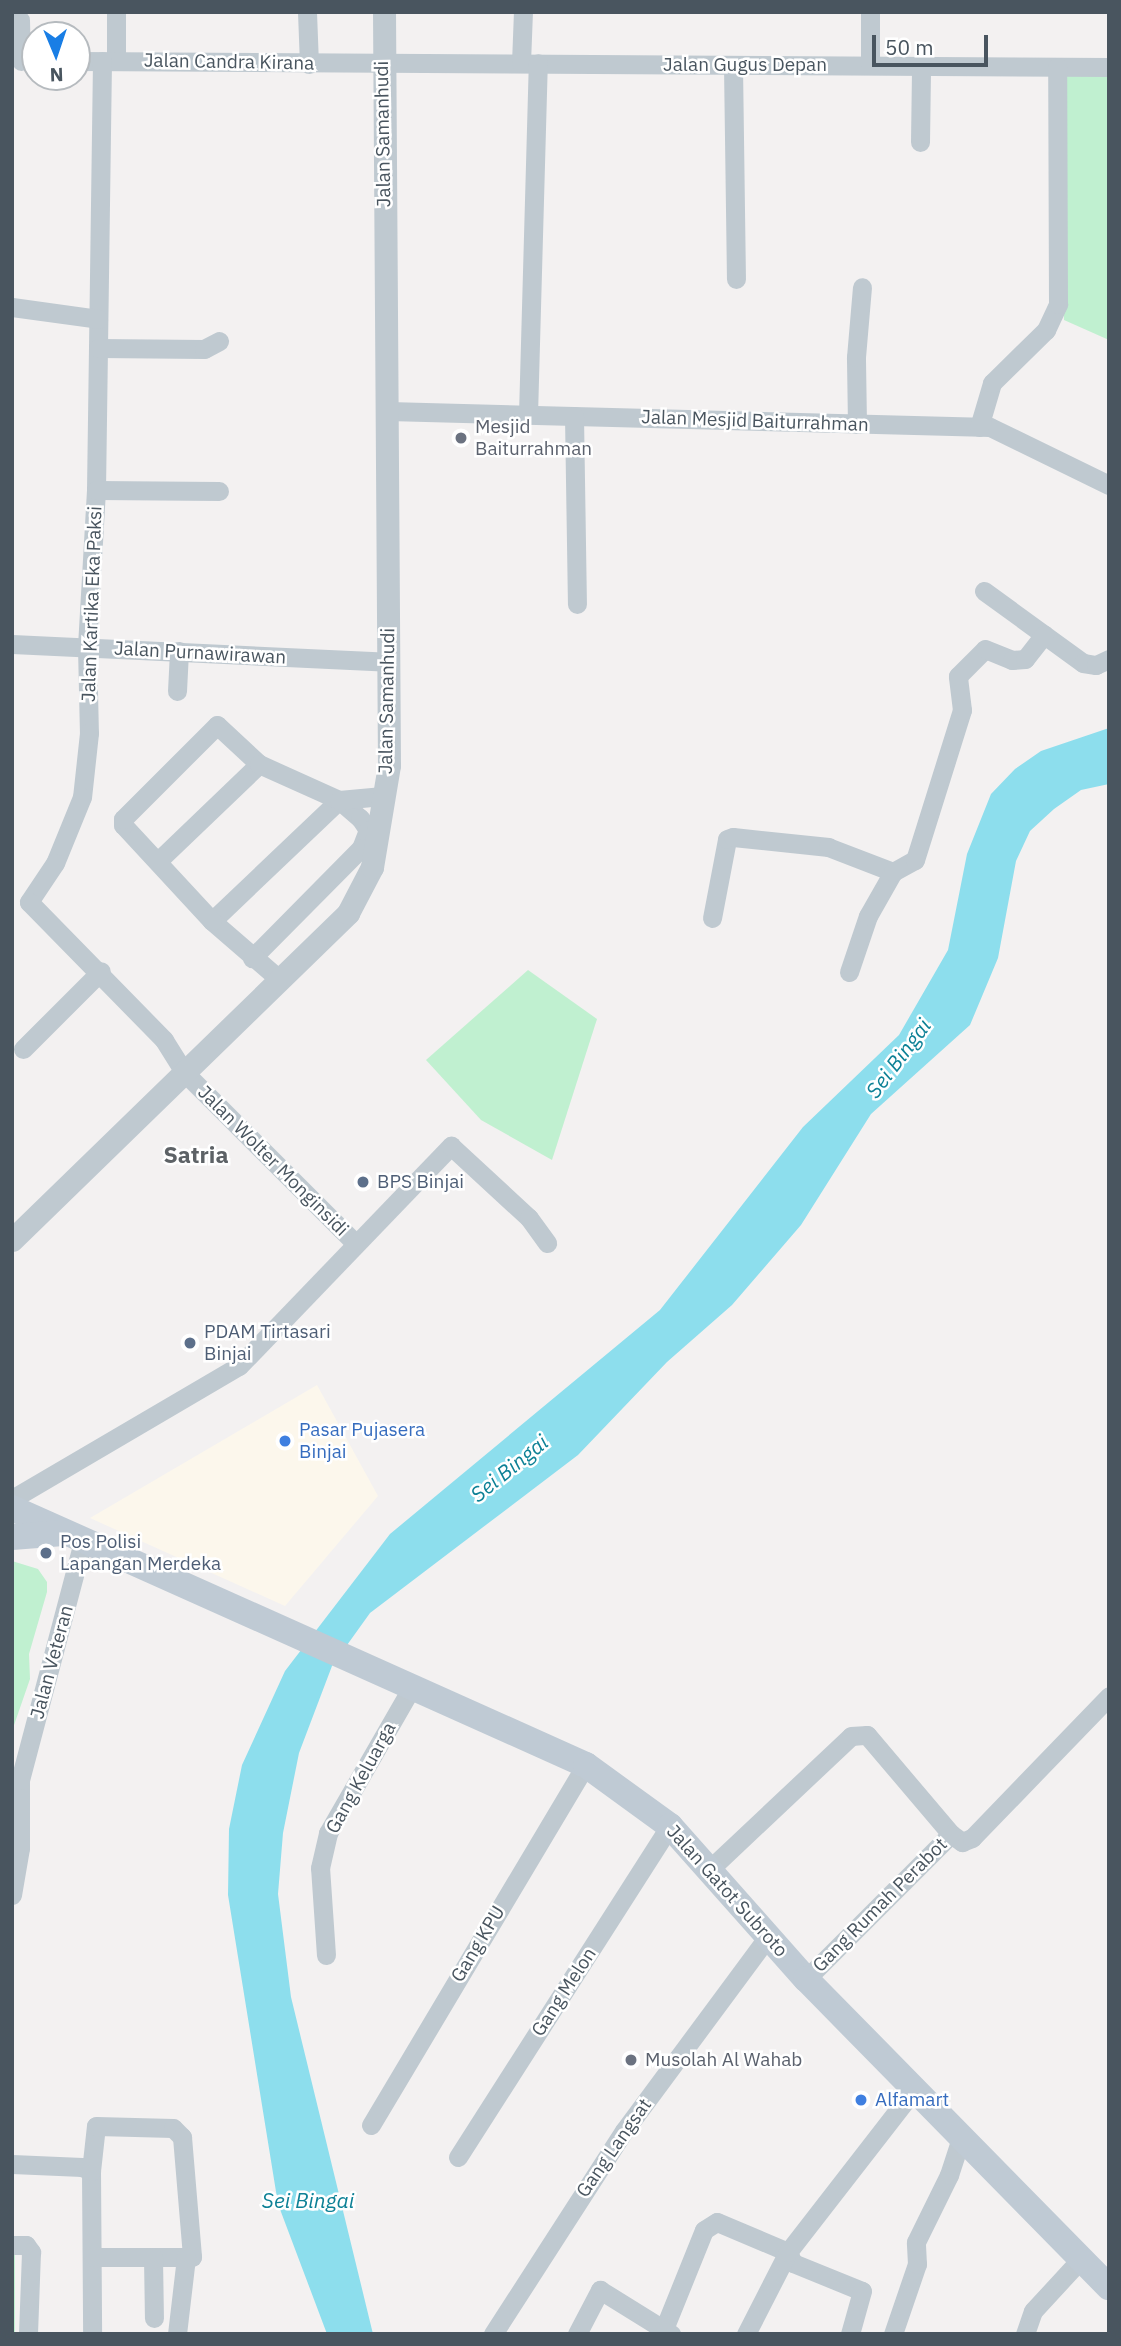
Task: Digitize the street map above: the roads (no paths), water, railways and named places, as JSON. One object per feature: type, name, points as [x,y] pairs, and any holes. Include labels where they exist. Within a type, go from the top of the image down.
[{"type":"main road","name":"Jalan Gatot Subroto","points":[[12,1508],[586,1765],[670,1826],[712,1868],[806,1979],[916,2087],[961,2137],[1109,2287]]},
{"type":"main road","name":"Jalan Gatot Subroto","points":[[12,1537],[74,1536]]},
{"type":"street","name":"Jalan Kartika Eka Paksi","points":[[116,12],[109,60],[98,319],[96,490],[87,647],[89,733],[82,797],[55,863],[29,897],[29,902],[101,971],[164,1040],[183,1071]]},
{"type":"street","points":[[307,12],[309,64]]},
{"type":"street","name":"Jalan Samanhudi","points":[[12,1240],[348,913],[383,796],[389,765],[388,411],[382,61],[384,12]]},
{"type":"street","points":[[523,12],[529,63],[528,415]]},
{"type":"street","points":[[870,12],[870,65]]},
{"type":"street","points":[[20,20],[21,34]]},
{"type":"street","points":[[1109,51],[1109,67]]},
{"type":"street","name":"Jalan Candra Kirana","points":[[91,61],[309,64],[382,61]]},
{"type":"street","name":"Jalan Gugus Depan","points":[[382,61],[733,66],[1109,67]]},
{"type":"street","points":[[733,66],[736,279]]},
{"type":"street","points":[[920,66],[920,142]]},
{"type":"street","points":[[979,427],[992,383],[1046,330],[1058,304],[1057,67]]},
{"type":"street","points":[[857,424],[856,357],[862,287]]},
{"type":"street","points":[[12,307],[98,319]]},
{"type":"street","points":[[98,348],[204,349],[219,341]]},
{"type":"street","name":"Jalan Mesjid Baiturrahman","points":[[388,411],[990,427],[1109,485]]},
{"type":"street","points":[[573,416],[577,604]]},
{"type":"street","points":[[96,490],[219,491]]},
{"type":"street","points":[[984,591],[1083,663],[1096,665],[1109,659]]},
{"type":"street","points":[[849,972],[868,916],[893,872],[915,860],[962,710],[958,676],[985,649],[1012,660],[1025,659],[1044,635]]},
{"type":"street","name":"Jalan Purnawirawan","points":[[12,644],[388,662]]},
{"type":"street","points":[[177,691],[179,651]]},
{"type":"street","points":[[252,958],[361,863],[368,830],[339,800],[259,764],[220,725],[214,726],[123,819],[123,825],[212,921],[252,958],[279,979]]},
{"type":"street","points":[[158,861],[259,764]]},
{"type":"street","points":[[212,921],[339,800],[383,796]]},
{"type":"street","points":[[712,918],[727,839],[733,837],[828,847],[893,872]]},
{"type":"street","points":[[23,1049],[101,971]]},
{"type":"street","name":"Jalan Wolter Monginsidi","points":[[12,1499],[239,1366],[355,1243],[183,1071]]},
{"type":"street","points":[[355,1243],[451,1146],[529,1218],[547,1243]]},
{"type":"street","name":"Jalan Veteran","points":[[12,1895],[20,1848],[16,1785],[30,1743],[74,1536]]},
{"type":"street","name":"Gang Keluarga","points":[[327,1955],[320,1868],[328,1833],[412,1687]]},
{"type":"street","points":[[951,1834],[962,1842],[972,1838],[1109,1696]]},
{"type":"street","name":"Gang Rumah Perabot","points":[[712,1868],[858,1733],[867,1735],[951,1834],[806,1979]]},
{"type":"street","name":"Gang KPU","points":[[371,2125],[586,1765]]},
{"type":"street","name":"Gang Melon","points":[[458,2157],[670,1826]]},
{"type":"street","name":"Gang Langsat","points":[[493,2334],[624,2132],[769,1935]]},
{"type":"street","points":[[746,2334],[788,2252],[916,2087]]},
{"type":"street","points":[[92,2334],[91,2171],[96,2126],[173,2128],[182,2137],[192,2257],[93,2257]]},
{"type":"street","points":[[893,2334],[917,2264],[916,2242],[949,2175],[961,2137]]},
{"type":"street","points":[[12,2164],[82,2166],[91,2171]]},
{"type":"street","points":[[577,2334],[600,2290],[665,2332],[704,2230],[713,2222],[726,2223],[788,2252],[793,2263],[862,2291],[850,2334]]},
{"type":"street","points":[[12,2245],[26,2245],[31,2252],[28,2334]]},
{"type":"street","points":[[153,2257],[154,2318]]},
{"type":"street","points":[[177,2334],[186,2257]]},
{"type":"street","points":[[1025,2334],[1033,2311],[1080,2260]]},
{"type":"water","name":"Sei Bingai","points":[[1109,728],[1109,784],[1081,790],[1054,809],[1030,831],[1016,861],[998,958],[970,1025],[871,1114],[801,1225],[732,1305],[667,1362],[578,1455],[370,1613],[332,1666],[299,1753],[283,1833],[278,1894],[291,1997],[373,2334],[327,2334],[278,2204],[228,1895],[229,1829],[242,1765],[285,1671],[390,1534],[660,1310],[803,1127],[899,1035],[948,950],[967,854],[991,794],[1015,769],[1041,751]]},
{"type":"place","name":"Mesjid Baiturrahman","points":[[461,438]]},
{"type":"place","name":"BPS Binjai","points":[[363,1182]]},
{"type":"place","name":"PDAM Tirtasari Binjai","points":[[190,1343]]},
{"type":"place","name":"Pasar Pujasera Binjai","points":[[285,1441]]},
{"type":"place","name":"Pos Polisi Lapangan Merdeka","points":[[46,1553]]},
{"type":"place","name":"Musolah Al Wahab","points":[[631,2060]]},
{"type":"place","name":"Alfamart","points":[[861,2100]]},
{"type":"district","name":"Satria","points":[[196,1154]]}]
